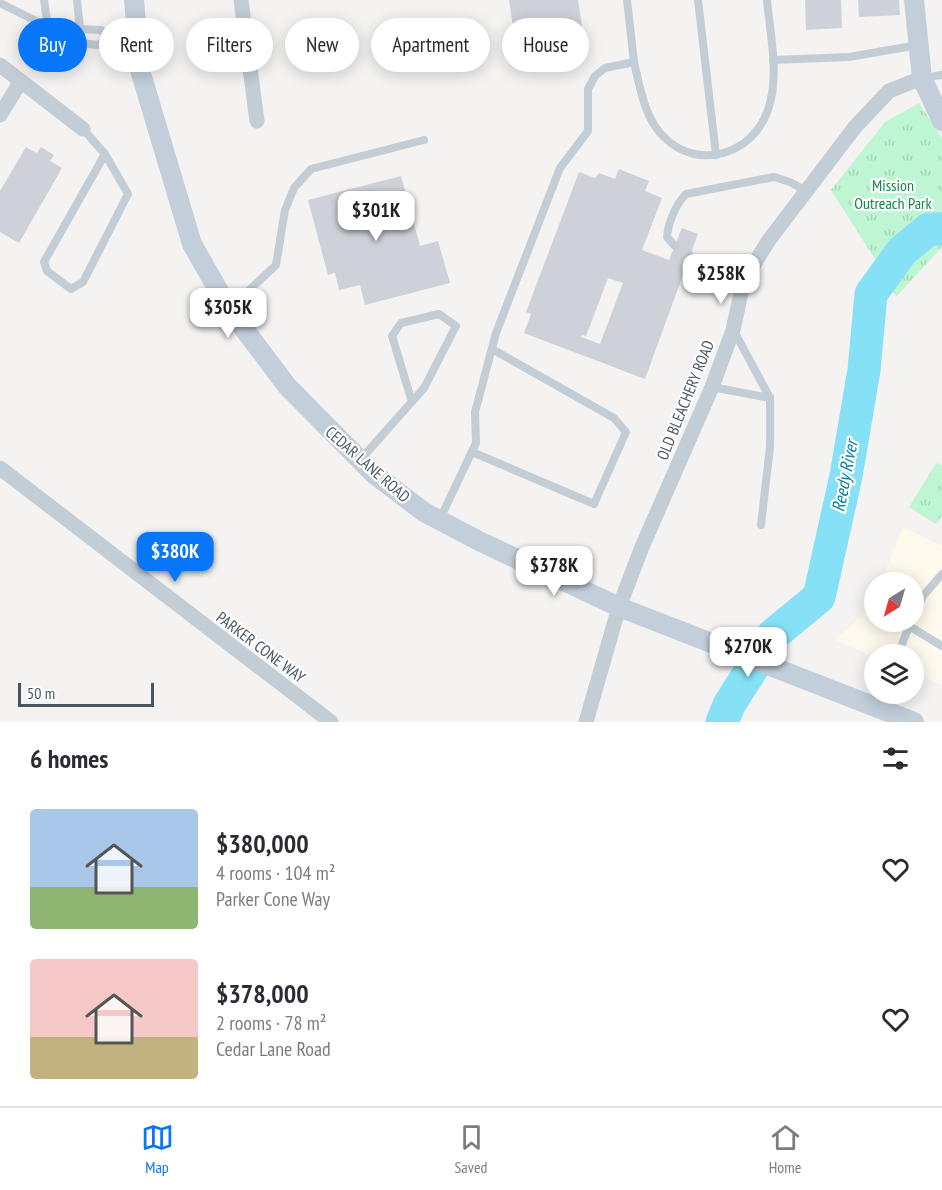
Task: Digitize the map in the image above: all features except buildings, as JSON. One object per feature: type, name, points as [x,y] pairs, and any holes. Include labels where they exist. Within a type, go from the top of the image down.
[{"type":"main road","name":"CEDAR LANE ROAD","points":[[134,0],[136,18]]},
{"type":"main road","points":[[914,0],[922,78],[942,121]]},
{"type":"main road","name":"CEDAR LANE ROAD","points":[[141,72],[192,244],[229,309],[287,386],[360,460],[424,512],[619,607],[813,682],[864,696]]},
{"type":"main road","name":"CEDAR LANE ROAD","points":[[888,704],[914,722]]},
{"type":"street","points":[[241,0],[257,121]]},
{"type":"street","points":[[0,65],[83,129]]},
{"type":"street","name":"OLD BLEACHERY ROAD","points":[[586,722],[619,607],[712,387],[733,330],[741,292],[769,240],[855,127],[889,90],[922,78]]},
{"type":"street","points":[[0,115],[21,81]]},
{"type":"street","name":"PARKER CONE WAY","points":[[0,468],[331,722]]},
{"type":"lane","points":[[44,0],[47,18]]},
{"type":"lane","points":[[76,0],[80,29],[99,30]]},
{"type":"lane","points":[[627,0],[634,63],[645,108],[663,137],[686,154],[716,154],[742,145],[759,126],[768,110],[774,79],[767,0]]},
{"type":"lane","points":[[698,0],[716,154]]},
{"type":"lane","points":[[0,3],[30,18]]},
{"type":"lane","points":[[773,60],[849,57],[918,45]]},
{"type":"lane","points":[[440,520],[476,443],[475,412],[492,349],[560,168],[588,131],[588,89],[595,76],[605,68],[634,63]]},
{"type":"lane","points":[[922,78],[942,75]]},
{"type":"lane","points":[[83,129],[105,154],[121,178],[128,199],[83,282],[71,289],[47,271],[44,262],[105,154]]},
{"type":"lane","points":[[229,309],[276,265],[285,210],[294,188],[311,168],[424,140]]},
{"type":"lane","points":[[675,246],[668,237],[668,231],[679,201],[686,194],[774,177],[790,182],[806,191]]},
{"type":"lane","points":[[689,255],[741,292]]},
{"type":"lane","points":[[360,460],[412,402],[424,388],[456,326],[439,314],[401,323],[392,336],[412,402]]},
{"type":"lane","points":[[733,330],[770,398],[770,447],[761,525]]},
{"type":"lane","points":[[472,452],[594,504],[626,432],[614,418],[492,349]]},
{"type":"lane","points":[[712,387],[770,398]]},
{"type":"lane","points":[[924,595],[942,574]]},
{"type":"lane","points":[[923,632],[942,646]]},
{"type":"shaded area","points":[[903,527],[942,546],[942,685],[924,677],[924,644],[864,644],[864,653],[835,640],[864,614],[864,632],[924,632],[924,572],[885,572]]},
{"type":"green space","name":"Mission Outreach Park","points":[[919,103],[942,138],[942,247],[896,297],[887,278],[831,190],[885,122]]},
{"type":"green space","points":[[937,462],[942,466],[942,516],[936,524],[909,507]]},
{"type":"waterway","name":"Reedy River","points":[[722,722],[729,705],[773,635],[819,597],[846,476],[864,370],[871,294],[902,251],[929,229],[942,229]]}]
